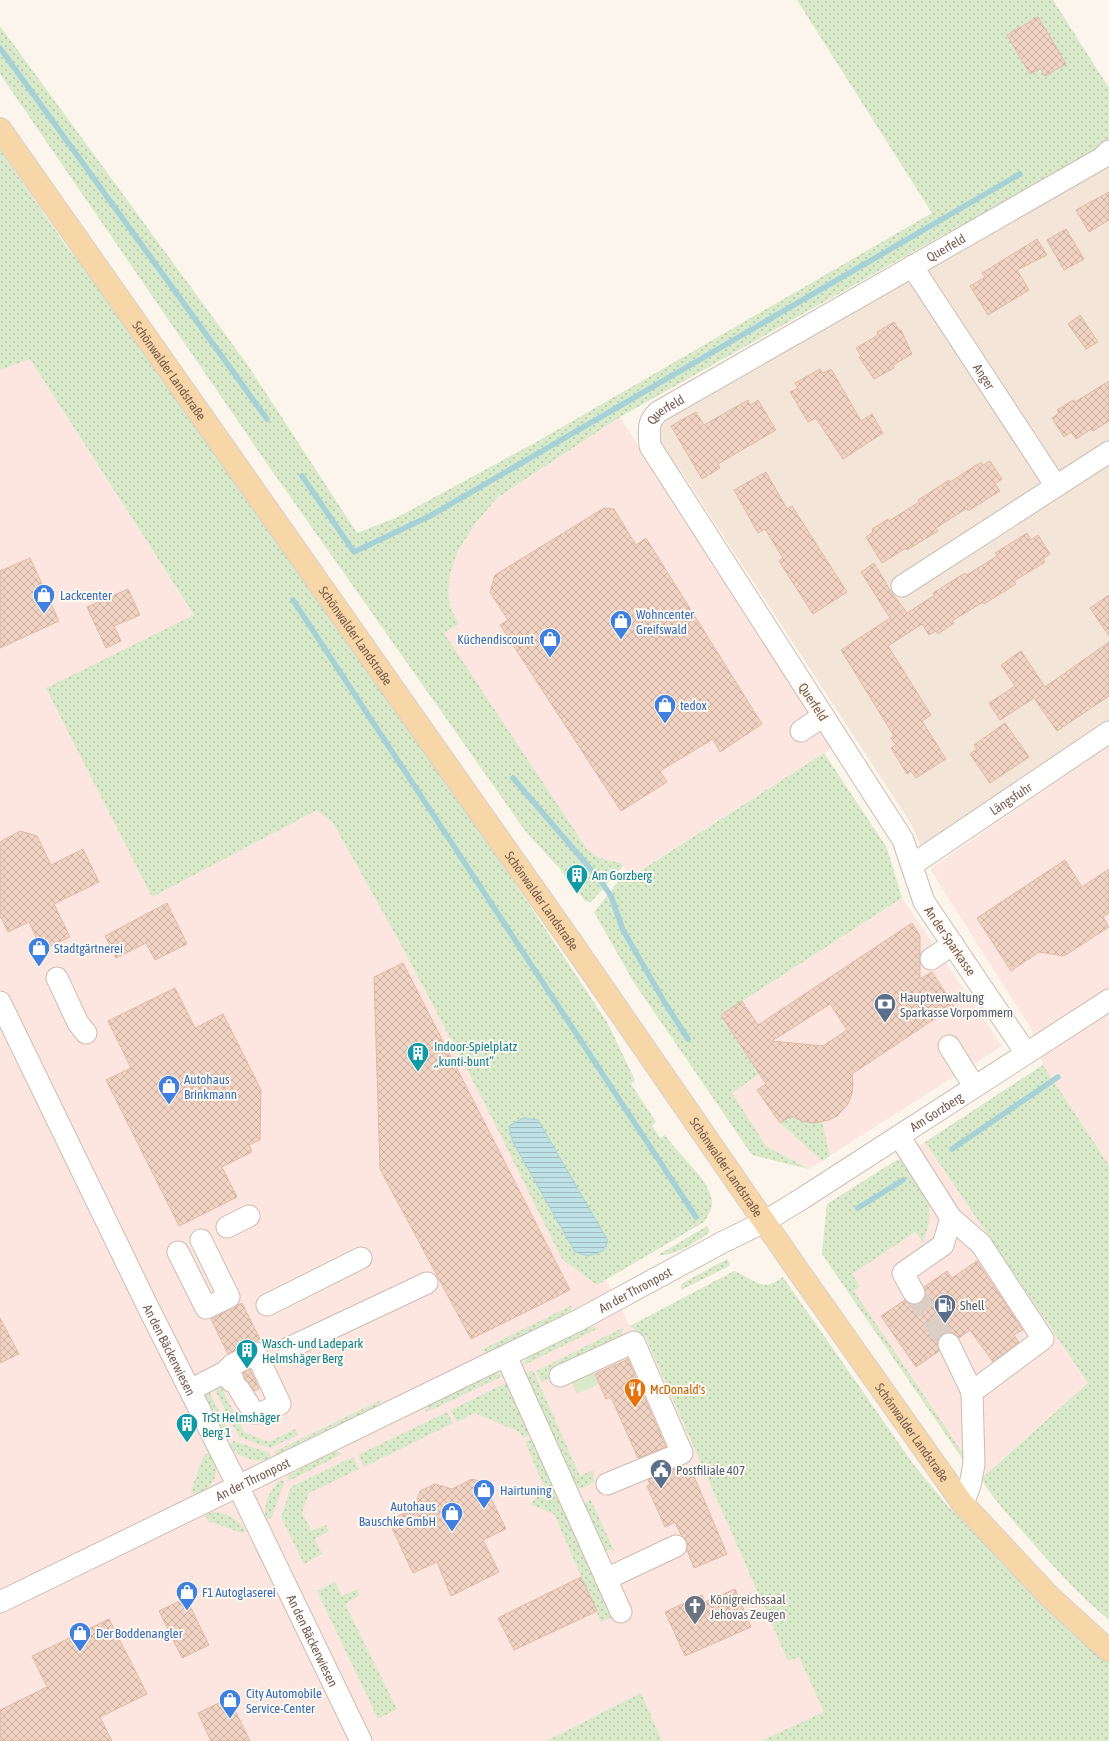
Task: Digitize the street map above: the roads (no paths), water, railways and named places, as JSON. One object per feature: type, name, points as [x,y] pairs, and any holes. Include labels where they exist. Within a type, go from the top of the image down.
[{"type":"main road","name":"Schönwalder Landstraße","points":[[0,129],[562,929],[764,1222],[963,1504],[1049,1596],[1109,1651]]},
{"type":"street","name":"Querfeld","points":[[903,840],[650,446],[649,426],[652,418],[658,412],[1102,158],[1109,151]]},
{"type":"street","name":"Anger","points":[[912,266],[1056,486]]},
{"type":"street","points":[[902,586],[1109,452]]},
{"type":"street","points":[[801,731],[823,716]]},
{"type":"street","name":"Längsfuhr","points":[[912,865],[1109,732]]},
{"type":"street","name":"An der Sparkasse","points":[[903,840],[924,902],[1026,1053]]},
{"type":"street","points":[[931,959],[953,944]]},
{"type":"street","points":[[57,978],[78,1023],[86,1033]]},
{"type":"street","name":"Am Gorzberg","points":[[764,1222],[1109,1000]]},
{"type":"street","name":"An den Bäckerwiesen","points":[[0,1002],[144,1299],[238,1486],[361,1741]]},
{"type":"street","points":[[949,1046],[974,1086]]},
{"type":"street","points":[[899,1136],[951,1218],[981,1244],[1042,1339],[972,1392]]},
{"type":"street","points":[[227,1227],[249,1216]]},
{"type":"street","points":[[914,1293],[903,1273],[942,1245],[951,1218]]},
{"type":"street","name":"An der Thronpost","points":[[0,1602],[579,1320],[723,1242],[764,1222]]},
{"type":"street","points":[[178,1252],[206,1308],[229,1297],[201,1240]]},
{"type":"street","points":[[267,1305],[362,1258]]},
{"type":"street","points":[[289,1348],[427,1283]]},
{"type":"street","points":[[560,1376],[634,1342],[682,1453],[608,1484]]},
{"type":"street","points":[[949,1344],[972,1392],[974,1464],[970,1485],[963,1504]]},
{"type":"street","points":[[506,1356],[621,1612]]},
{"type":"street","points":[[262,1364],[280,1404],[264,1412],[254,1413],[232,1381],[232,1365],[262,1364]]},
{"type":"street","points":[[190,1390],[232,1381]]},
{"type":"street","points":[[606,1580],[676,1546]]},
{"type":"water","points":[[523,1118],[538,1120],[608,1241],[603,1251],[588,1256],[575,1252],[512,1140],[509,1126]]},
{"type":"waterway","points":[[0,48],[267,419]]},
{"type":"waterway","points":[[302,476],[354,552],[430,516],[1020,174]]},
{"type":"waterway","points":[[293,600],[696,1217]]},
{"type":"waterway","points":[[513,778],[600,880],[611,896],[623,930],[665,1003],[688,1039]]},
{"type":"waterway","points":[[952,1149],[1058,1077]]},
{"type":"waterway","points":[[858,1208],[903,1180]]},
{"type":"tunnel","points":[[914,1293],[949,1344]]},
{"type":"place","name":"Lackcenter","points":[[44,614]]},
{"type":"place","name":"Wohncenter Greifswald","points":[[621,640]]},
{"type":"place","name":"Küchendiscount","points":[[550,658]]},
{"type":"place","name":"tedox","points":[[665,724]]},
{"type":"place","name":"Am Gorzberg","points":[[577,894]]},
{"type":"place","name":"Stadtgärtnerei","points":[[39,968]]},
{"type":"place","name":"Hauptverwaltung Sparkasse Vorpommern","points":[[885,1024]]},
{"type":"place","name":"Indoor-Spielplatz „kunti-bunt“","points":[[418,1072]]},
{"type":"place","name":"Autohaus Brinkmann","points":[[169,1106]]},
{"type":"place","name":"Shell","points":[[945,1324]]},
{"type":"place","name":"Wasch- und Ladepark Helmshäger Berg","points":[[247,1370]]},
{"type":"place","name":"McDonald's","points":[[635,1408]]},
{"type":"place","name":"TrSt Helmshäger Berg 1","points":[[187,1444]]},
{"type":"place","name":"Postfiliale 407","points":[[661,1490]]},
{"type":"place","name":"Hairtuning","points":[[484,1510]]},
{"type":"place","name":"Autohaus Bauschke GmbH","points":[[452,1532]]},
{"type":"place","name":"F1 Autoglaserei","points":[[187,1612]]},
{"type":"place","name":"Königreichssaal Jehovas Zeugen","points":[[695,1626]]},
{"type":"place","name":"Der Boddenangler","points":[[80,1652]]},
{"type":"place","name":"City Automobile Service-Center","points":[[230,1720]]}]
